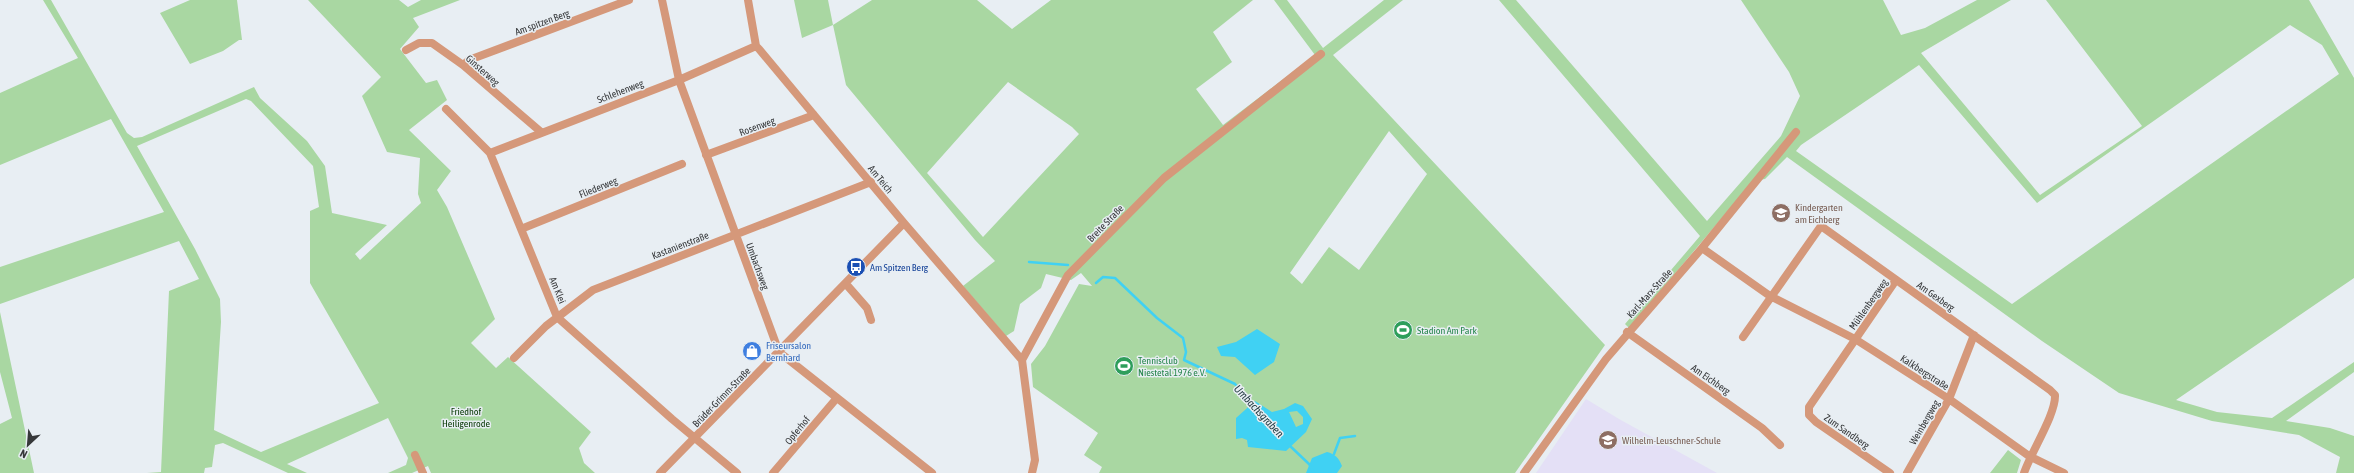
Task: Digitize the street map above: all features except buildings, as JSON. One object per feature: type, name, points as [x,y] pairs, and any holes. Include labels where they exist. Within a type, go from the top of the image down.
[{"type":"street","name":"Am spitzen Berg","points":[[463,65],[469,60],[629,0]]},
{"type":"street","name":"Umbachsweg","points":[[662,0],[678,80],[779,352]]},
{"type":"street","points":[[748,0],[756,46]]},
{"type":"street","name":"Ginsterweg","points":[[406,50],[419,43],[432,43],[463,65],[541,132]]},
{"type":"street","name":"Schlehenweg","points":[[490,153],[678,80],[756,46]]},
{"type":"street","name":"Am Teich","points":[[756,46],[904,223],[1022,360]]},
{"type":"street","name":"Breite Straße","points":[[1022,360],[1068,276],[1131,210],[1164,178],[1321,54]]},
{"type":"street","name":"Am Klei","points":[[446,109],[490,153],[557,317],[694,438],[737,473]]},
{"type":"street","name":"Rosenweg","points":[[706,155],[814,115]]},
{"type":"street","name":"Karl-Marx-Straße","points":[[1524,473],[1584,388],[1627,332],[1702,248],[1796,132]]},
{"type":"street","name":"Fliederweg","points":[[521,229],[682,164]]},
{"type":"street","name":"Kastanienstraße","points":[[514,358],[557,317],[593,290],[871,182]]},
{"type":"street","name":"Brüder-Grimm-Straße","points":[[660,473],[904,223]]},
{"type":"street","name":"Am Gexberg","points":[[1770,296],[1821,226],[1974,335],[2055,395],[2054,407],[2029,456]]},
{"type":"street","name":"Kalkbergstraße","points":[[1702,248],[1770,296],[1855,339],[1949,399],[2029,456],[2064,473]]},
{"type":"street","name":"Mühlenbergweg","points":[[1855,339],[1896,280]]},
{"type":"street","points":[[846,284],[867,308],[871,320]]},
{"type":"street","points":[[1743,337],[1770,296]]},
{"type":"street","name":"Am Eichberg","points":[[1627,332],[1762,428],[1780,445]]},
{"type":"street","name":"Weinbergweg","points":[[1907,473],[1949,399],[1974,335]]},
{"type":"street","name":"Zum Sandberg","points":[[1855,339],[1809,407],[1809,415],[1816,422],[1890,473]]},
{"type":"street","points":[[779,352],[836,399],[932,473]]},
{"type":"street","points":[[1022,360],[1035,460],[1032,473]]},
{"type":"street","name":"Opferhof","points":[[773,473],[836,399]]},
{"type":"street","points":[[415,455],[423,473]]},
{"type":"street","points":[[2024,473],[2029,456]]},
{"type":"shaded area","name":"Wilhelm-Leuschner-Schule","points":[[1586,399],[1619,419],[1717,473],[1536,473]]},
{"type":"green space","name":"Friedhof Heiligenrode","points":[[43,0],[51,0],[127,133],[134,138],[142,137],[254,87],[260,98],[307,141],[325,166],[332,213],[387,225],[355,254],[360,260],[421,203],[418,194],[420,158],[387,152],[362,96],[381,77],[308,0],[399,0],[408,7],[421,0],[460,0],[413,18],[419,27],[400,49],[426,83],[437,80],[447,100],[409,130],[451,171],[437,190],[447,207],[495,319],[471,343],[496,368],[508,357],[591,432],[579,448],[584,463],[595,473],[431,473],[428,466],[412,473],[388,473],[406,465],[408,458],[388,418],[287,464],[307,473],[288,473],[223,443],[215,445],[212,467],[205,468],[204,473],[147,473],[161,472],[169,291],[199,279],[179,241],[0,304],[0,267],[164,212],[111,119],[0,165],[0,93],[78,58]],"holes":[[[246,99],[251,101],[313,166],[319,207],[310,211],[310,283],[379,403],[261,452],[214,430],[221,322],[220,299],[195,249],[137,146]]]},
{"type":"green space","points":[[190,0],[237,0],[242,40],[239,40],[223,51],[190,64],[160,13]]},
{"type":"green space","points":[[794,0],[828,0],[833,25],[802,38]]},
{"type":"green space","points":[[872,0],[977,0],[1012,29],[1051,0],[1253,0],[1213,32],[1232,62],[1196,89],[1223,125],[1315,55],[1274,0],[1287,0],[1323,48],[1384,0],[1403,0],[1333,55],[1605,345],[1515,473],[1099,473],[1102,467],[1084,455],[1098,433],[1033,387],[1031,364],[1045,346],[1079,284],[1092,286],[1081,273],[1071,280],[1046,274],[1041,288],[1020,304],[1014,331],[1006,336],[963,286],[995,261],[975,240],[846,85],[833,25]],"holes":[[[1008,82],[1072,127],[1079,134],[983,237],[927,173]],[[1389,131],[1427,174],[1359,270],[1329,247],[1302,284],[1290,273]]]},
{"type":"green space","points":[[1499,0],[1516,0],[1707,221],[1781,136],[1800,96],[1789,72],[1741,0],[1883,0],[1901,35],[1925,28],[1977,0],[2011,0],[1921,53],[2040,195],[2142,126],[2046,0],[2309,0],[2354,78],[2354,278],[2176,400],[2217,412],[2272,418],[2354,362],[2354,372],[2286,421],[2330,428],[2354,436],[2354,473],[2336,473],[2340,457],[2299,435],[2212,421],[2119,393],[2042,341],[1787,157],[1765,179],[1753,181],[1629,328],[1625,324],[1700,236]],"holes":[[[2290,25],[2322,45],[2339,74],[2012,304],[1796,151],[1801,145],[1919,65],[2037,203]]]},
{"type":"green space","points":[[0,312],[34,473],[0,473],[0,424],[12,418],[0,372]]},
{"type":"green space","points":[[2008,450],[2021,460],[2017,473],[1990,473]]},
{"type":"water","points":[[1257,329],[1280,344],[1274,362],[1255,375],[1235,357],[1221,356],[1217,347],[1236,342]]},
{"type":"water","points":[[1255,401],[1272,412],[1284,409],[1295,403],[1303,406],[1312,419],[1306,432],[1286,451],[1248,447],[1247,440],[1242,438],[1236,439],[1236,418]],"holes":[[[1297,411],[1303,417],[1303,424],[1296,427],[1289,412]]]},
{"type":"water","points":[[1327,452],[1334,455],[1341,463],[1342,466],[1337,473],[1306,473],[1312,458]]},
{"type":"waterway","name":"Umbachsgraben","points":[[1029,262],[1068,265]]},
{"type":"waterway","name":"Umbachsgraben","points":[[1096,283],[1103,277],[1115,278],[1157,318],[1183,338],[1186,352],[1184,360],[1235,384],[1254,405]]},
{"type":"waterway","points":[[1334,454],[1340,438],[1355,436]]},
{"type":"waterway","name":"Umbachsgraben","points":[[1289,445],[1309,464],[1314,473]]},
{"type":"place","name":"Kindergarten am Eichberg","points":[[1781,213]]},
{"type":"place","name":"Am Spitzen Berg","points":[[856,267]]},
{"type":"place","name":"Stadion Am Park","points":[[1403,330]]},
{"type":"place","name":"Friseursalon Bernhard","points":[[752,351]]},
{"type":"place","name":"Tennisclub Niestetal 1976 e.V.","points":[[1124,366]]},
{"type":"place","name":"Wilhelm-Leuschner-Schule","points":[[1608,440]]}]
